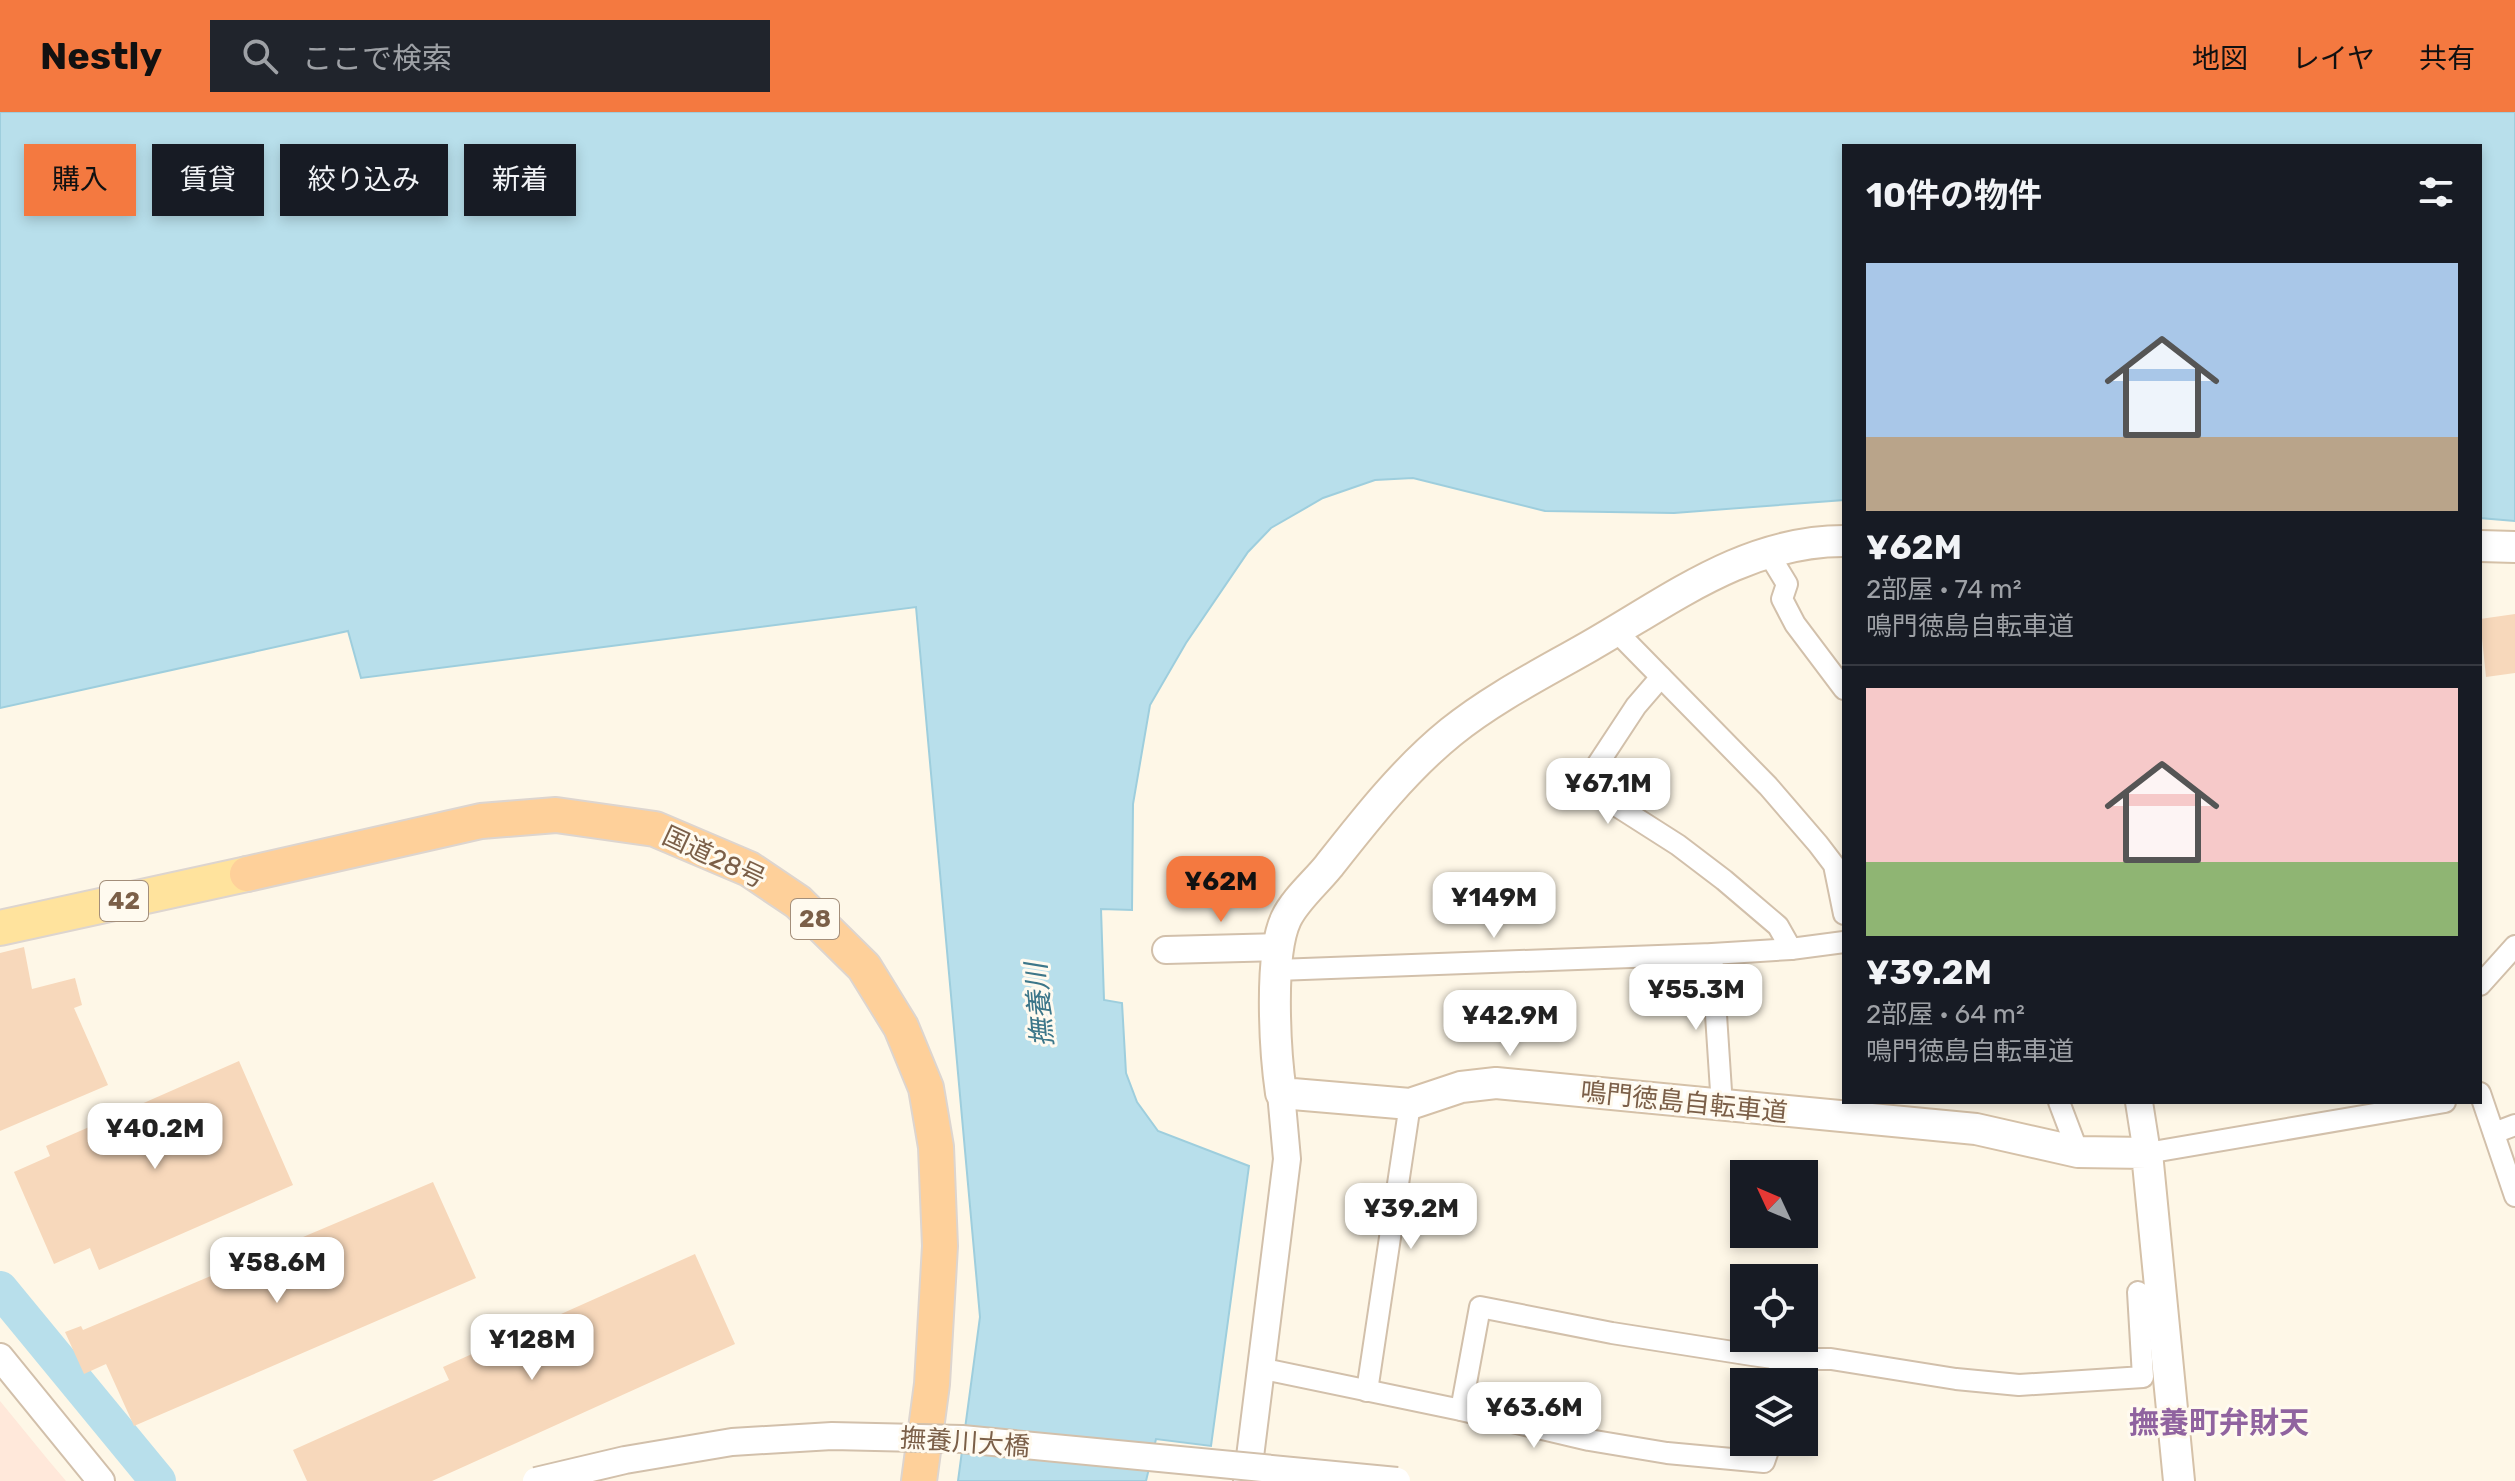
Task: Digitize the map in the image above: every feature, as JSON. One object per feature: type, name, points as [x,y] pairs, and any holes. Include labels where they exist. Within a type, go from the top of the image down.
[{"type":"highway","name":"国道28号","points":[[247,874],[481,821],[556,815],[655,829],[749,869],[798,902],[864,967],[901,1027],[926,1088],[936,1147],[940,1246],[932,1384],[919,1481]]},
{"type":"main road","points":[[1281,1093],[1276,1059],[1277,958],[1287,917],[1376,810],[1434,747],[1489,704],[1721,569],[1767,551],[1820,541],[1842,541]]},
{"type":"main road","points":[[2482,546],[2515,547]]},
{"type":"main road","name":"42","points":[[0,928],[247,874]]},
{"type":"main road","name":"鳴門徳島自転車道","points":[[1281,1093],[1410,1104],[1461,1087],[1496,1083],[1976,1129],[2078,1152],[2147,1153]]},
{"type":"main road","points":[[2147,1153],[2179,1481]]},
{"type":"street","points":[[1767,551],[1787,584],[1782,599],[1795,624],[1842,686]]},
{"type":"street","points":[[1616,631],[1768,786],[1818,844],[1834,865],[1842,904]]},
{"type":"street","points":[[1661,677],[1636,706],[1584,785],[1678,845],[1724,880],[1778,926],[1791,949]]},
{"type":"street","points":[[1166,950],[1277,958],[1712,954],[1842,942]]},
{"type":"street","points":[[2482,983],[2515,946]]},
{"type":"street","points":[[1712,954],[1722,1106]]},
{"type":"street","points":[[1247,1481],[1287,1159],[1281,1093]]},
{"type":"street","points":[[2482,1100],[2515,1196]]},
{"type":"street","points":[[1367,1391],[1410,1104]]},
{"type":"street","points":[[2060,1104],[2078,1152]]},
{"type":"street","points":[[2139,1104],[2147,1153],[2433,1104]]},
{"type":"street","points":[[2494,1133],[2515,1125]]},
{"type":"street","points":[[1461,1410],[1480,1307],[1612,1333],[1780,1359],[1831,1359],[1956,1379],[2019,1385],[2143,1377],[2138,1292]]},
{"type":"street","points":[[0,1357],[101,1481]]},
{"type":"street","points":[[1779,1368],[1780,1359]]},
{"type":"street","points":[[1259,1368],[1589,1440],[1667,1453],[1764,1462],[1766,1456]]},
{"type":"street","name":"撫養川大橋","points":[[536,1481],[625,1460],[732,1442],[832,1436],[962,1439],[1397,1481]]},
{"type":"shaded area","points":[[0,1401],[49,1461],[66,1481],[0,1481]]},
{"type":"water","name":"撫養川","points":[[0,112],[2515,112],[2515,521],[2482,518],[2482,144],[1842,144],[1842,500],[1674,513],[1545,511],[1413,478],[1375,480],[1323,498],[1271,528],[1248,552],[1186,643],[1150,705],[1133,804],[1132,910],[1101,909],[1104,1000],[1122,1003],[1126,1073],[1137,1102],[1158,1131],[1249,1166],[1211,1446],[1156,1439],[1146,1481],[958,1481],[980,1317],[916,607],[361,678],[348,631],[0,708]]},
{"type":"building","points":[[2515,614],[2515,673],[2486,677],[2482,619]]},
{"type":"building","points":[[24,947],[32,989],[75,978],[82,1005],[74,1008],[108,1085],[0,1131],[0,953]]},
{"type":"building","points":[[239,1061],[293,1185],[99,1270],[90,1248],[54,1264],[14,1172],[50,1156],[46,1146]]},
{"type":"building","points":[[433,1182],[476,1278],[134,1426],[106,1364],[84,1374],[65,1332],[81,1326],[83,1330]]},
{"type":"building","points":[[695,1254],[735,1344],[432,1481],[307,1481],[293,1450],[449,1380],[443,1367]]},
{"type":"waterway","points":[[0,1289],[158,1481]]},
{"type":"district","name":"撫養町弁財天","points":[[2219,1423]]}]
